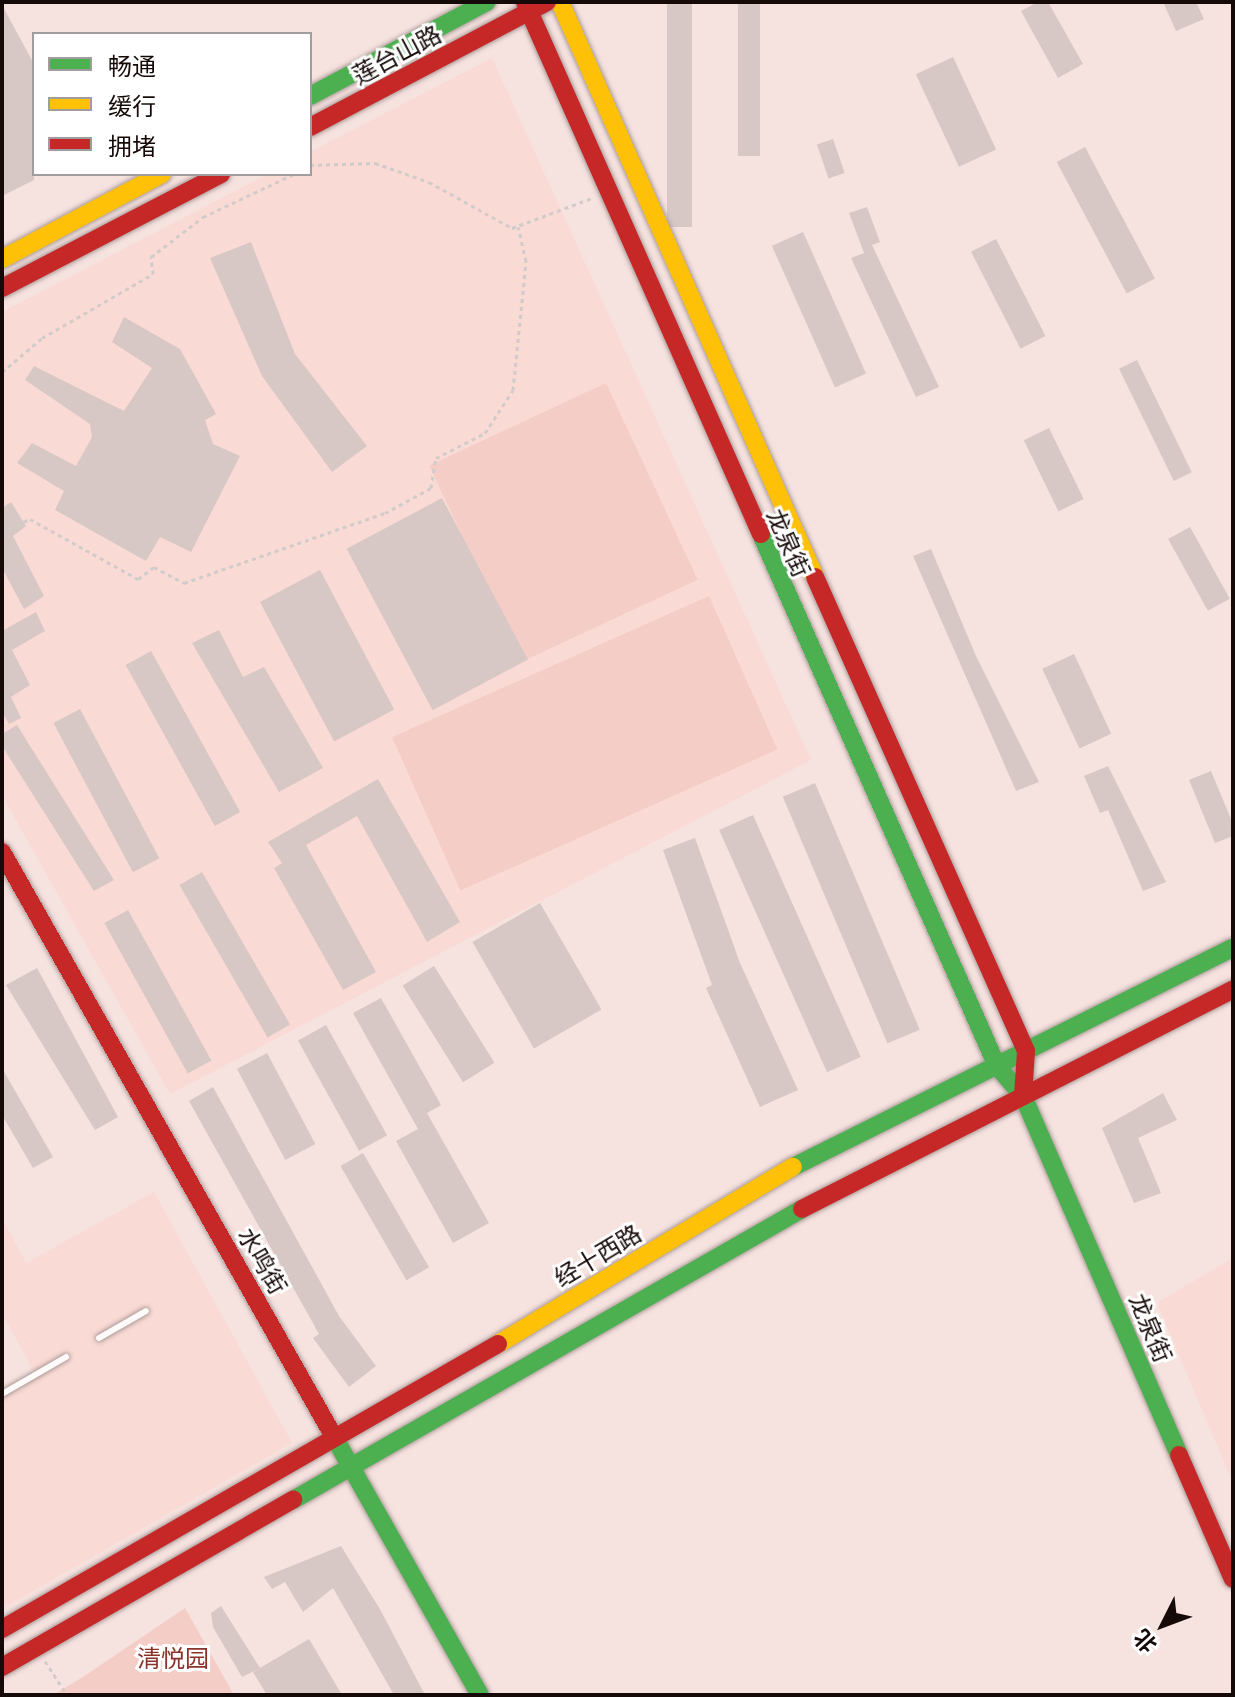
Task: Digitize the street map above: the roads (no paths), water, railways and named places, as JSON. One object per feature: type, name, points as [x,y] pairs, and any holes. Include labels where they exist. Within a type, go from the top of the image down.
[{"type":"main road","name":"莲台山路","points":[[312,95],[487,2]]},
{"type":"main road","name":"莲台山路","points":[[312,126],[527,7],[547,2]]},
{"type":"main road","name":"龙泉街","points":[[560,2],[1026,1051],[1023,1096]]},
{"type":"main road","name":"龙泉街","points":[[527,7],[606,191],[997,1066],[1023,1096],[1233,1579]]},
{"type":"main road","points":[[2,259],[158,176]]},
{"type":"main road","points":[[2,288],[217,176]]},
{"type":"main road","name":"水鸣街","points":[[2,852],[480,1695]]},
{"type":"main road","name":"经十西路","points":[[2,1629],[337,1441],[805,1160],[1233,948]]},
{"type":"main road","points":[[2,1667],[353,1472],[797,1211],[1233,989]]},
{"type":"lane","points":[[99,1338],[146,1311]]},
{"type":"lane","points":[[2,1394],[66,1357]]},
{"type":"park label","name":"清悦园","points":[[173,1659]]}]
